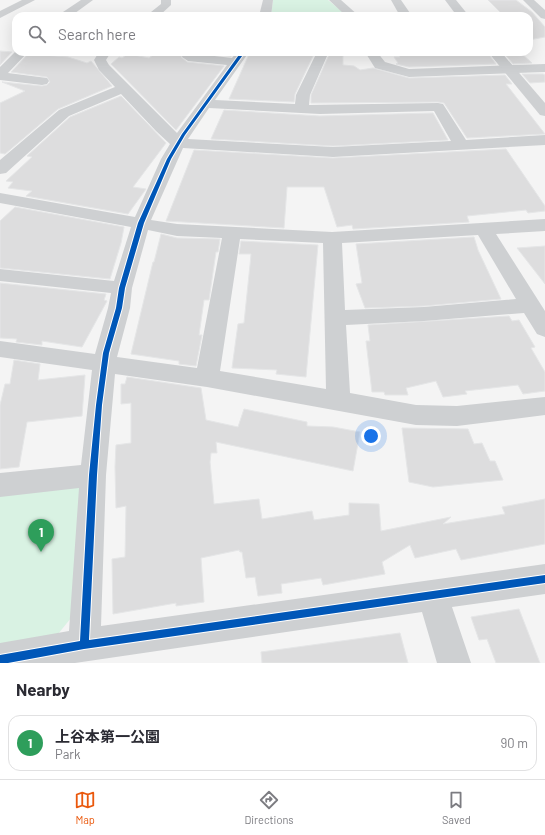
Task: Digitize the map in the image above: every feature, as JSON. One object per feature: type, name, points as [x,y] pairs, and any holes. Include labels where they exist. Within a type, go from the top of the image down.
[{"type":"street","points":[[0,15],[30,0]]},
{"type":"street","points":[[69,12],[88,0]]},
{"type":"street","points":[[157,12],[166,5],[166,0]]},
{"type":"street","points":[[266,12],[268,0]]},
{"type":"street","points":[[334,0],[348,12]]},
{"type":"street","points":[[396,0],[404,12]]},
{"type":"street","points":[[450,0],[460,12]]},
{"type":"street","points":[[528,0],[545,16]]},
{"type":"street","points":[[0,75],[18,56]]},
{"type":"street","points":[[102,56],[100,60],[104,67],[161,128],[179,143],[333,152],[545,140]]},
{"type":"street","points":[[301,109],[303,95],[321,56]]},
{"type":"street","points":[[374,56],[380,65],[409,74],[545,68]]},
{"type":"street","points":[[497,56],[545,112]]},
{"type":"street","points":[[188,57],[239,57]]},
{"type":"street","points":[[84,645],[93,475],[99,405],[106,364],[106,353],[119,308],[122,288],[141,223],[169,159],[239,57]]},
{"type":"street","points":[[0,75],[42,81]]},
{"type":"street","points":[[0,169],[64,113],[123,88]]},
{"type":"street","points":[[206,104],[341,110],[438,106],[462,145]]},
{"type":"street","points":[[2,200],[176,230],[332,238],[545,225]]},
{"type":"street","points":[[484,229],[545,329]]},
{"type":"street","points":[[207,378],[232,233]]},
{"type":"street","points":[[332,238],[338,400]]},
{"type":"street","points":[[0,275],[122,288]]},
{"type":"street","points":[[335,318],[424,314],[530,305]]},
{"type":"street","points":[[0,349],[207,378],[416,415],[457,416],[545,406]]},
{"type":"street","points":[[0,485],[93,475]]},
{"type":"street","points":[[0,660],[84,645],[545,579]]},
{"type":"street","points":[[433,596],[454,663]]},
{"type":"green space","points":[[273,0],[328,0],[342,12],[272,12]]},
{"type":"green space","points":[[88,481],[75,613],[54,639],[0,647],[0,491]]},
{"type":"building","points":[[488,0],[516,0],[532,12],[500,12]]},
{"type":"building","points":[[533,13],[545,27],[545,37],[533,39]]},
{"type":"building","points":[[0,51],[12,52],[0,65]]},
{"type":"building","points":[[26,56],[68,57],[87,63],[91,61],[112,86],[58,109],[5,154],[0,153],[0,103],[25,91],[2,82],[42,86],[47,85],[50,82],[47,77],[11,72]]},
{"type":"building","points":[[125,56],[149,58],[152,56],[181,56],[187,62],[224,66],[176,130],[111,64],[119,57],[122,58]]},
{"type":"building","points":[[248,56],[313,56],[295,94],[294,102],[229,99]]},
{"type":"building","points":[[343,56],[343,65],[354,66],[360,70],[373,68],[409,78],[505,75],[512,84],[506,84],[545,134],[467,138],[444,103],[438,102],[311,103],[311,95],[328,57]]},
{"type":"building","points":[[490,56],[496,64],[409,67],[396,64],[398,63],[394,57]]},
{"type":"building","points":[[506,56],[524,56],[532,63],[513,64]]},
{"type":"building","points":[[522,74],[543,74],[545,75],[545,82],[530,83]]},
{"type":"building","points":[[121,96],[166,143],[133,187],[146,189],[128,214],[26,196],[32,191],[8,188],[13,182],[6,181],[32,157],[27,156],[70,117]]},
{"type":"building","points":[[224,110],[320,116],[433,113],[448,140],[333,146],[211,139]]},
{"type":"building","points":[[506,149],[545,206],[545,211],[528,213],[526,210],[467,216],[469,222],[353,229],[352,225],[337,227],[324,187],[287,187],[284,228],[166,221],[194,150],[333,158]]},
{"type":"building","points":[[15,207],[124,227],[121,243],[110,279],[0,268],[0,221]]},
{"type":"building","points":[[161,234],[177,238],[220,239],[218,252],[216,252],[209,300],[204,300],[199,335],[202,335],[196,366],[179,364],[179,361],[131,354]]},
{"type":"building","points":[[474,237],[478,250],[501,299],[424,306],[365,308],[356,284],[362,283],[356,244]]},
{"type":"building","points":[[241,241],[318,245],[306,377],[276,374],[277,370],[232,368],[238,324],[244,323],[251,254],[239,254]]},
{"type":"building","points":[[545,246],[545,284],[517,248]]},
{"type":"building","points":[[0,283],[106,294],[104,300],[107,301],[82,347],[42,341],[42,345],[16,342],[17,339],[0,338]]},
{"type":"building","points":[[509,316],[512,321],[519,320],[535,347],[531,348],[545,372],[545,391],[523,394],[518,385],[465,391],[467,394],[443,397],[436,381],[406,388],[408,395],[385,395],[384,392],[372,392],[366,341],[370,341],[368,325]]},
{"type":"building","points":[[14,360],[40,364],[38,380],[85,375],[82,416],[27,422],[19,467],[0,469],[0,405],[5,384],[10,384]]},
{"type":"building","points":[[127,377],[201,388],[206,420],[238,427],[244,409],[307,422],[307,426],[333,427],[360,432],[353,471],[216,442],[217,453],[211,453],[210,462],[214,504],[259,499],[262,519],[312,511],[314,520],[349,515],[349,503],[379,504],[381,531],[451,517],[443,524],[505,514],[502,507],[545,499],[545,544],[461,560],[456,549],[415,558],[410,545],[382,562],[385,574],[323,585],[321,578],[281,584],[282,593],[258,596],[255,577],[246,578],[242,552],[239,550],[201,558],[204,602],[176,606],[176,603],[113,614],[112,559],[125,557],[126,506],[116,508],[115,467],[116,445],[131,443],[131,403],[121,404],[121,384],[125,384]]},
{"type":"building","points":[[402,428],[468,429],[474,444],[482,443],[490,461],[495,461],[503,480],[433,487],[409,482]]},
{"type":"building","points":[[519,609],[540,663],[496,663],[487,639],[479,640],[471,617]]},
{"type":"building","points":[[400,633],[408,663],[262,663],[261,652]]},
{"type":"cycle path","points":[[84,645],[93,475],[99,405],[106,353],[119,308],[122,288],[141,223],[169,159],[183,135],[240,56]]},
{"type":"cycle path","points":[[0,660],[84,645],[545,579]]},
{"type":"place","name":"上谷本第一公園","points":[[41,552]]}]
